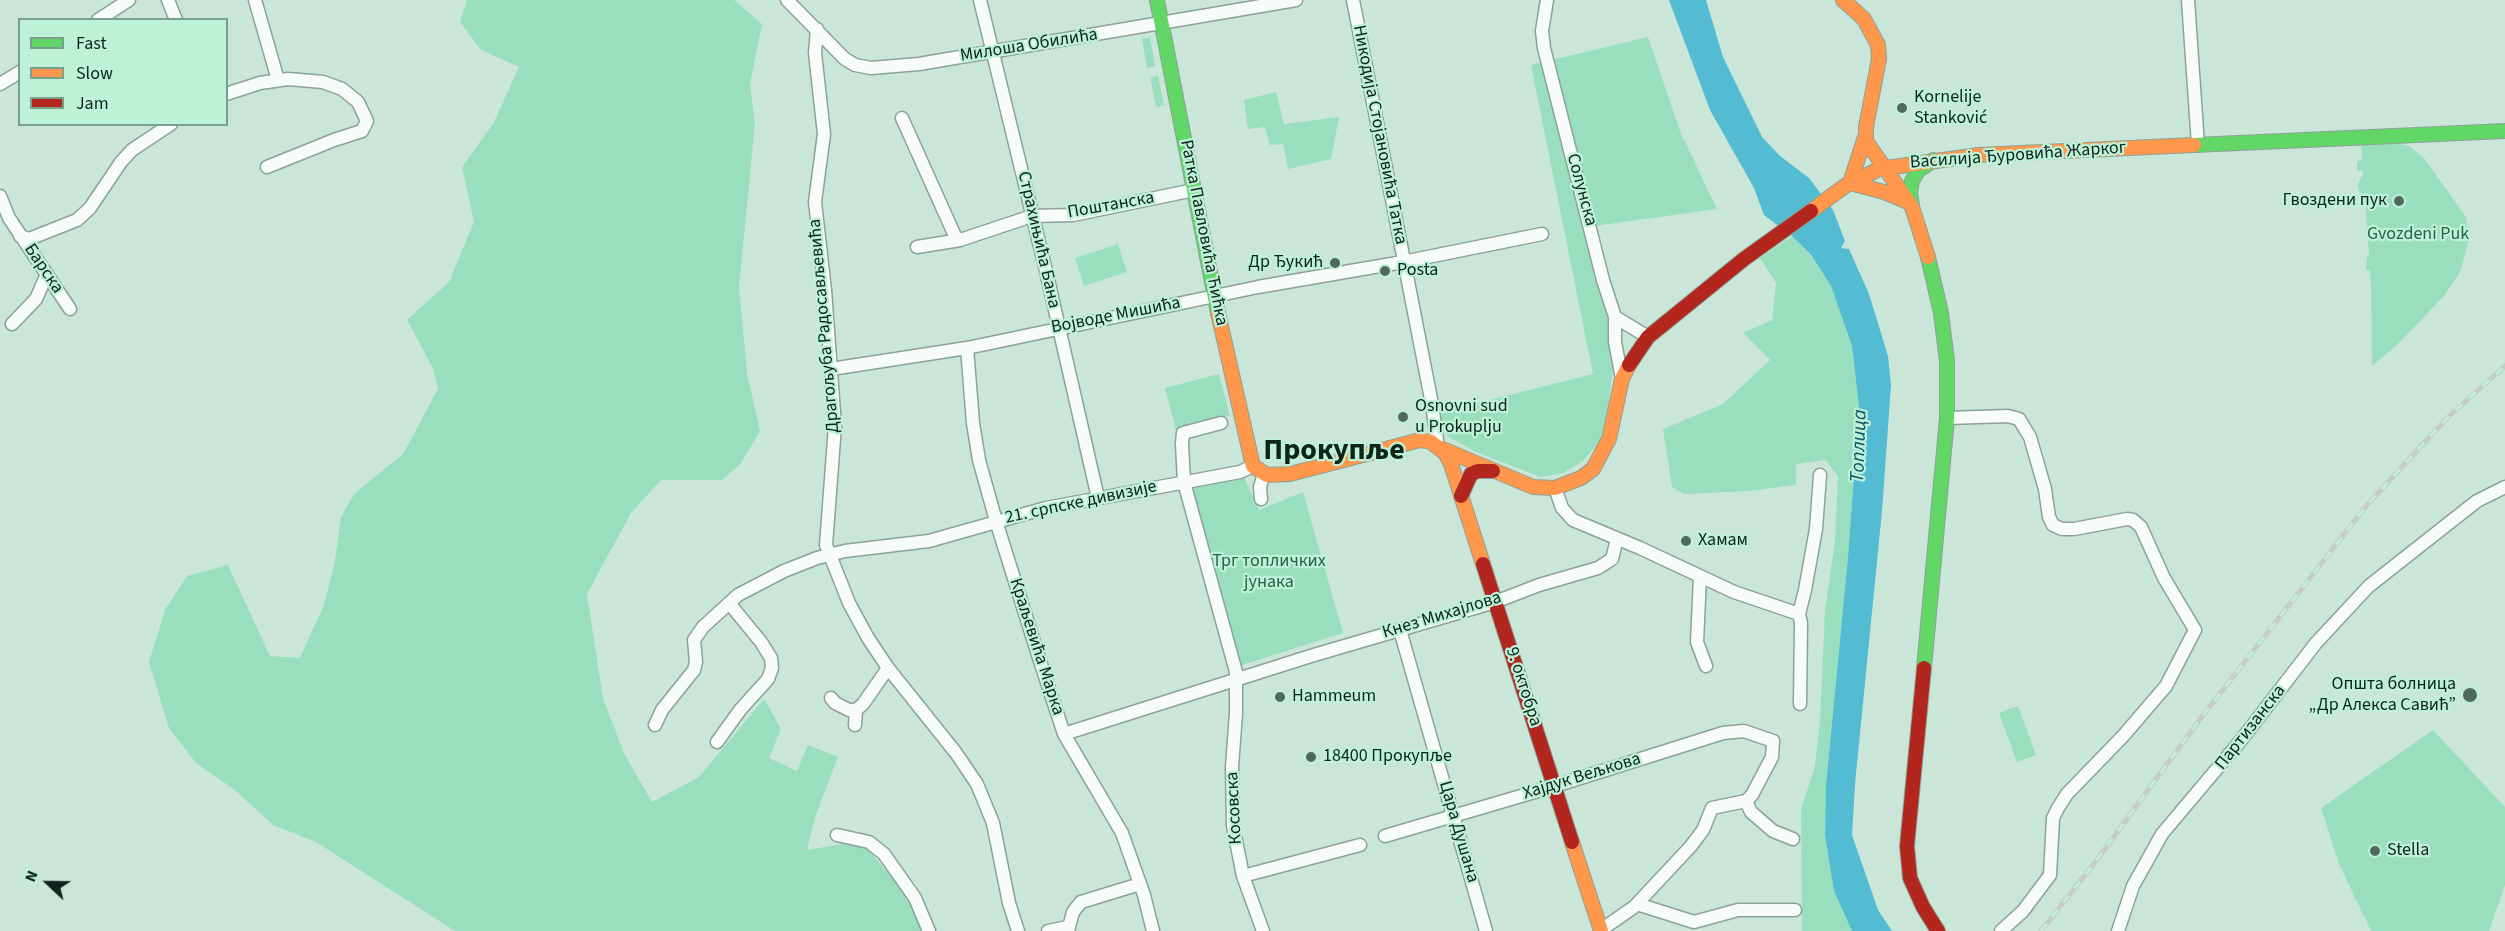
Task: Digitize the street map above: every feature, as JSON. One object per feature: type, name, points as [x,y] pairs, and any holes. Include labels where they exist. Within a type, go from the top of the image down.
[{"type":"main road","name":"Ратка Павловића Ћићка","points":[[1156,0],[1214,297],[1258,470]]},
{"type":"main road","points":[[1843,0],[1869,26],[1879,51],[1866,134],[1848,184],[1884,192],[1910,204]]},
{"type":"main road","name":"Василија Ђуровића Жарког","points":[[1438,447],[1533,487],[1555,488],[1574,482],[1587,474],[1602,455],[1610,439],[1622,379],[1637,350],[1648,337],[1744,259],[1848,184],[1864,175],[1886,168],[1978,155],[2505,131]]},
{"type":"main road","points":[[1866,134],[1869,148],[1886,168],[1910,204],[1927,249],[1941,313],[1947,361],[1947,418],[1907,846],[1910,878],[1923,907],[1938,931]]},
{"type":"main road","points":[[1910,204],[1912,181],[1918,171],[1933,160]]},
{"type":"main road","name":"21. српске дивизије","points":[[1258,470],[1290,474],[1416,441],[1425,440],[1438,447]]},
{"type":"main road","name":"9. октобра","points":[[1438,447],[1449,458],[1601,931]]},
{"type":"main road","points":[[1461,496],[1471,474],[1478,471],[1493,471]]},
{"type":"street","points":[[101,18],[129,0]]},
{"type":"street","points":[[168,0],[175,18]]},
{"type":"street","points":[[255,0],[278,80]]},
{"type":"street","name":"Милоша Обилића","points":[[787,0],[845,59],[863,67],[904,66],[1296,0]]},
{"type":"street","name":"Страхињића Бана","points":[[980,0],[1098,498]]},
{"type":"street","name":"Никодија Стојановића Татка","points":[[1353,0],[1432,404],[1438,447]]},
{"type":"street","name":"Солунска","points":[[1547,0],[1543,23],[1544,48],[1603,280],[1615,317],[1615,342],[1622,379]]},
{"type":"street","points":[[2188,0],[2198,145]]},
{"type":"street","name":"Драгољуба Радосављевића","points":[[817,29],[814,53],[824,134],[815,202],[835,437],[826,545],[855,616],[888,668],[957,753],[977,784],[993,823],[1009,903],[1018,931]]},
{"type":"street","points":[[0,84],[18,73]]},
{"type":"street","points":[[228,93],[260,83],[288,79],[323,82],[342,89],[358,102],[367,121],[362,132],[334,140],[267,167]]},
{"type":"street","points":[[902,118],[955,236],[960,240]]},
{"type":"street","points":[[20,236],[29,239],[77,220],[90,208],[120,162],[132,150],[168,126]]},
{"type":"street","name":"Поштанска","points":[[917,247],[960,240],[1032,216],[1073,215],[1194,190]]},
{"type":"street","name":"Барска","points":[[0,196],[20,236],[70,309]]},
{"type":"street","name":"Војводе Мишића","points":[[831,369],[967,348],[1214,297],[1542,234]]},
{"type":"street","points":[[12,324],[36,299],[47,274]]},
{"type":"street","points":[[1615,317],[1648,337]]},
{"type":"street","name":"Краљевића Марка","points":[[967,348],[975,442],[996,521],[1064,734],[1118,823],[1140,884],[1153,931]]},
{"type":"street","points":[[1947,418],[2008,416],[2019,419],[2030,436],[2045,489],[2049,517],[2053,525],[2069,530],[2127,519],[2133,520],[2141,527],[2164,578],[2195,630],[2166,686],[2124,735],[2067,794],[2053,818],[2049,876],[2023,911],[2001,931]]},
{"type":"street","points":[[1221,423],[1183,433],[1184,482],[1237,680]]},
{"type":"street","points":[[1258,470],[1261,498]]},
{"type":"street","name":"21. српске дивизије","points":[[654,725],[662,710],[694,670],[696,637],[707,623],[729,603],[763,581],[817,558],[857,549],[929,541],[1058,505],[1258,470]]},
{"type":"street","points":[[1800,704],[1801,623],[1799,614],[1816,529],[1820,475]]},
{"type":"street","name":"Партизанска","points":[[2118,931],[2133,886],[2162,834],[2236,748],[2316,643],[2369,586],[2477,501],[2505,487]]},
{"type":"street","points":[[1555,488],[1567,516],[1700,577],[1756,600],[1799,614]]},
{"type":"street","name":"Кнез Михајлова","points":[[1064,734],[1495,602],[1605,565],[1611,559],[1617,539]]},
{"type":"street","points":[[1700,577],[1697,642],[1706,666]]},
{"type":"street","points":[[717,742],[740,710],[768,679],[772,668],[771,658],[761,642],[729,603]]},
{"type":"street","name":"Цара Душана","points":[[1400,630],[1486,931]]},
{"type":"street","points":[[831,698],[835,703],[849,710],[856,710],[863,704],[888,668]]},
{"type":"street","name":"Косовска","points":[[1237,680],[1232,798],[1234,838],[1243,876],[1263,931]]},
{"type":"street","points":[[855,725],[856,710]]},
{"type":"street","name":"Хајдук Вељкова","points":[[1385,836],[1723,733],[1749,732],[1770,739],[1774,746],[1760,783],[1746,801]]},
{"type":"street","points":[[1601,931],[1637,904],[1698,837],[1712,808],[1746,801],[1751,812],[1773,831],[1793,839]]},
{"type":"street","points":[[837,835],[869,842],[884,854],[915,898],[929,931]]},
{"type":"street","points":[[1243,876],[1360,845]]},
{"type":"street","points":[[1048,931],[1068,929],[1074,908],[1081,902],[1140,884]]},
{"type":"street","points":[[1637,904],[1694,922],[1738,910],[1796,910]]},
{"type":"green space","points":[[467,0],[734,0],[762,24],[750,84],[755,123],[739,287],[747,373],[760,431],[741,463],[722,480],[661,480],[631,513],[587,594],[603,699],[625,755],[652,802],[699,777],[764,699],[781,729],[769,758],[797,771],[808,745],[838,757],[816,814],[807,850],[843,844],[861,845],[892,877],[913,909],[922,931],[455,931],[316,842],[273,825],[235,790],[196,763],[169,728],[149,662],[165,610],[187,576],[228,565],[270,656],[300,658],[323,607],[334,567],[341,517],[355,493],[403,454],[438,389],[433,368],[407,320],[449,282],[474,222],[462,167],[493,124],[519,67],[481,50],[460,22]]},
{"type":"green space","points":[[1150,37],[1155,66],[1147,68],[1142,39]]},
{"type":"green space","points":[[1648,37],[1680,131],[1717,209],[1587,227],[1610,319],[1613,369],[1607,414],[1599,442],[1583,461],[1563,473],[1541,477],[1476,452],[1449,437],[1440,426],[1437,413],[1593,374],[1531,65]]},
{"type":"green space","points":[[1158,76],[1164,105],[1156,107],[1150,77]]},
{"type":"green space","points":[[1276,92],[1284,124],[1339,117],[1331,159],[1288,169],[1283,144],[1270,145],[1265,127],[1248,129],[1244,100]]},
{"type":"green space","name":"Gvozdeni Puk","points":[[2387,141],[2409,146],[2424,158],[2466,217],[2469,240],[2460,272],[2444,296],[2398,344],[2372,366],[2371,286],[2370,270],[2366,270],[2369,255],[2365,199],[2359,191],[2358,183],[2363,171],[2357,170],[2357,161],[2362,160],[2361,143]]},
{"type":"green space","points":[[1792,236],[1810,255],[1831,286],[1852,346],[1859,407],[1848,557],[1826,785],[1825,836],[1834,891],[1852,931],[1802,931],[1801,810],[1815,766],[1820,722],[1825,611],[1835,540],[1838,477],[1826,460],[1796,464],[1796,485],[1749,491],[1684,494],[1672,487],[1663,429],[1723,404],[1770,360],[1743,333],[1772,320],[1776,283],[1760,258]]},
{"type":"green space","points":[[1118,244],[1127,272],[1084,286],[1075,258]]},
{"type":"green space","points":[[1219,374],[1230,416],[1176,430],[1165,388]]},
{"type":"green space","name":"Трг топличких јунака","points":[[1242,473],[1259,510],[1303,492],[1343,633],[1239,666],[1189,490]]},
{"type":"green space","points":[[2018,706],[2036,755],[2017,762],[1999,713]]},
{"type":"green space","points":[[2433,730],[2505,807],[2505,885],[2489,931],[2371,931],[2339,864],[2321,808]]},
{"type":"water","name":"Топлица","points":[[1669,0],[1706,0],[1723,57],[1762,137],[1780,156],[1809,178],[1833,210],[1845,241],[1841,248],[1849,249],[1869,294],[1888,356],[1891,385],[1882,511],[1852,835],[1878,910],[1892,931],[1852,931],[1834,891],[1825,836],[1826,785],[1848,557],[1859,407],[1852,346],[1831,286],[1811,255],[1792,236],[1764,215],[1754,188],[1710,110]]},
{"type":"railway","points":[[2041,931],[2096,861],[2201,718],[2367,505],[2447,418],[2505,366]]},
{"type":"traffic: fast","points":[[1157,0],[1218,313]]},
{"type":"traffic: fast","points":[[2194,145],[2505,131]]},
{"type":"traffic: fast","points":[[1912,207],[1910,192],[1912,181],[1918,171],[1933,160]]},
{"type":"traffic: fast","points":[[1924,668],[1947,418],[1947,361],[1941,313],[1928,257]]},
{"type":"traffic: slow","points":[[1843,0],[1864,19],[1878,45],[1879,59],[1866,127],[1866,141],[1912,207],[1928,257]]},
{"type":"traffic: slow","points":[[1866,134],[1850,183],[1884,192],[1908,202]]},
{"type":"traffic: slow","points":[[1811,211],[1845,186],[1879,169],[1978,155],[2194,145]]},
{"type":"traffic: slow","points":[[1218,313],[1253,466],[1267,475],[1290,474],[1420,440],[1431,442],[1445,453],[1451,464],[1483,564]]},
{"type":"traffic: slow","points":[[1438,447],[1533,487],[1555,488],[1581,478],[1593,469],[1609,439],[1622,379],[1629,365]]},
{"type":"traffic: slow","points":[[1572,842],[1601,931]]},
{"type":"traffic: jam","points":[[1629,365],[1648,337],[1744,259],[1811,211]]},
{"type":"traffic: jam","points":[[1461,496],[1471,474],[1478,471],[1493,471]]},
{"type":"traffic: jam","points":[[1483,564],[1572,842]]},
{"type":"traffic: jam","points":[[1924,668],[1907,846],[1910,878],[1923,907],[1938,931]]},
{"type":"place","name":"Kornelije Stanković","points":[[1902,108]]},
{"type":"place","name":"Гвоздени пук","points":[[2399,201]]},
{"type":"place","name":"Др Ђукић","points":[[1335,263]]},
{"type":"place","name":"Posta","points":[[1385,271]]},
{"type":"place","name":"Osnovni sud u Prokuplju","points":[[1403,417]]},
{"type":"place","name":"Хамам","points":[[1686,541]]},
{"type":"place","name":"Општа болница „Др Алекса Савић”","points":[[2470,695]]},
{"type":"place","name":"Hammeum","points":[[1280,697]]},
{"type":"place","name":"18400 Прокупље","points":[[1311,757]]},
{"type":"place","name":"Stella","points":[[2375,851]]},
{"type":"district","name":"Прокупље","points":[[1334,452]]}]
